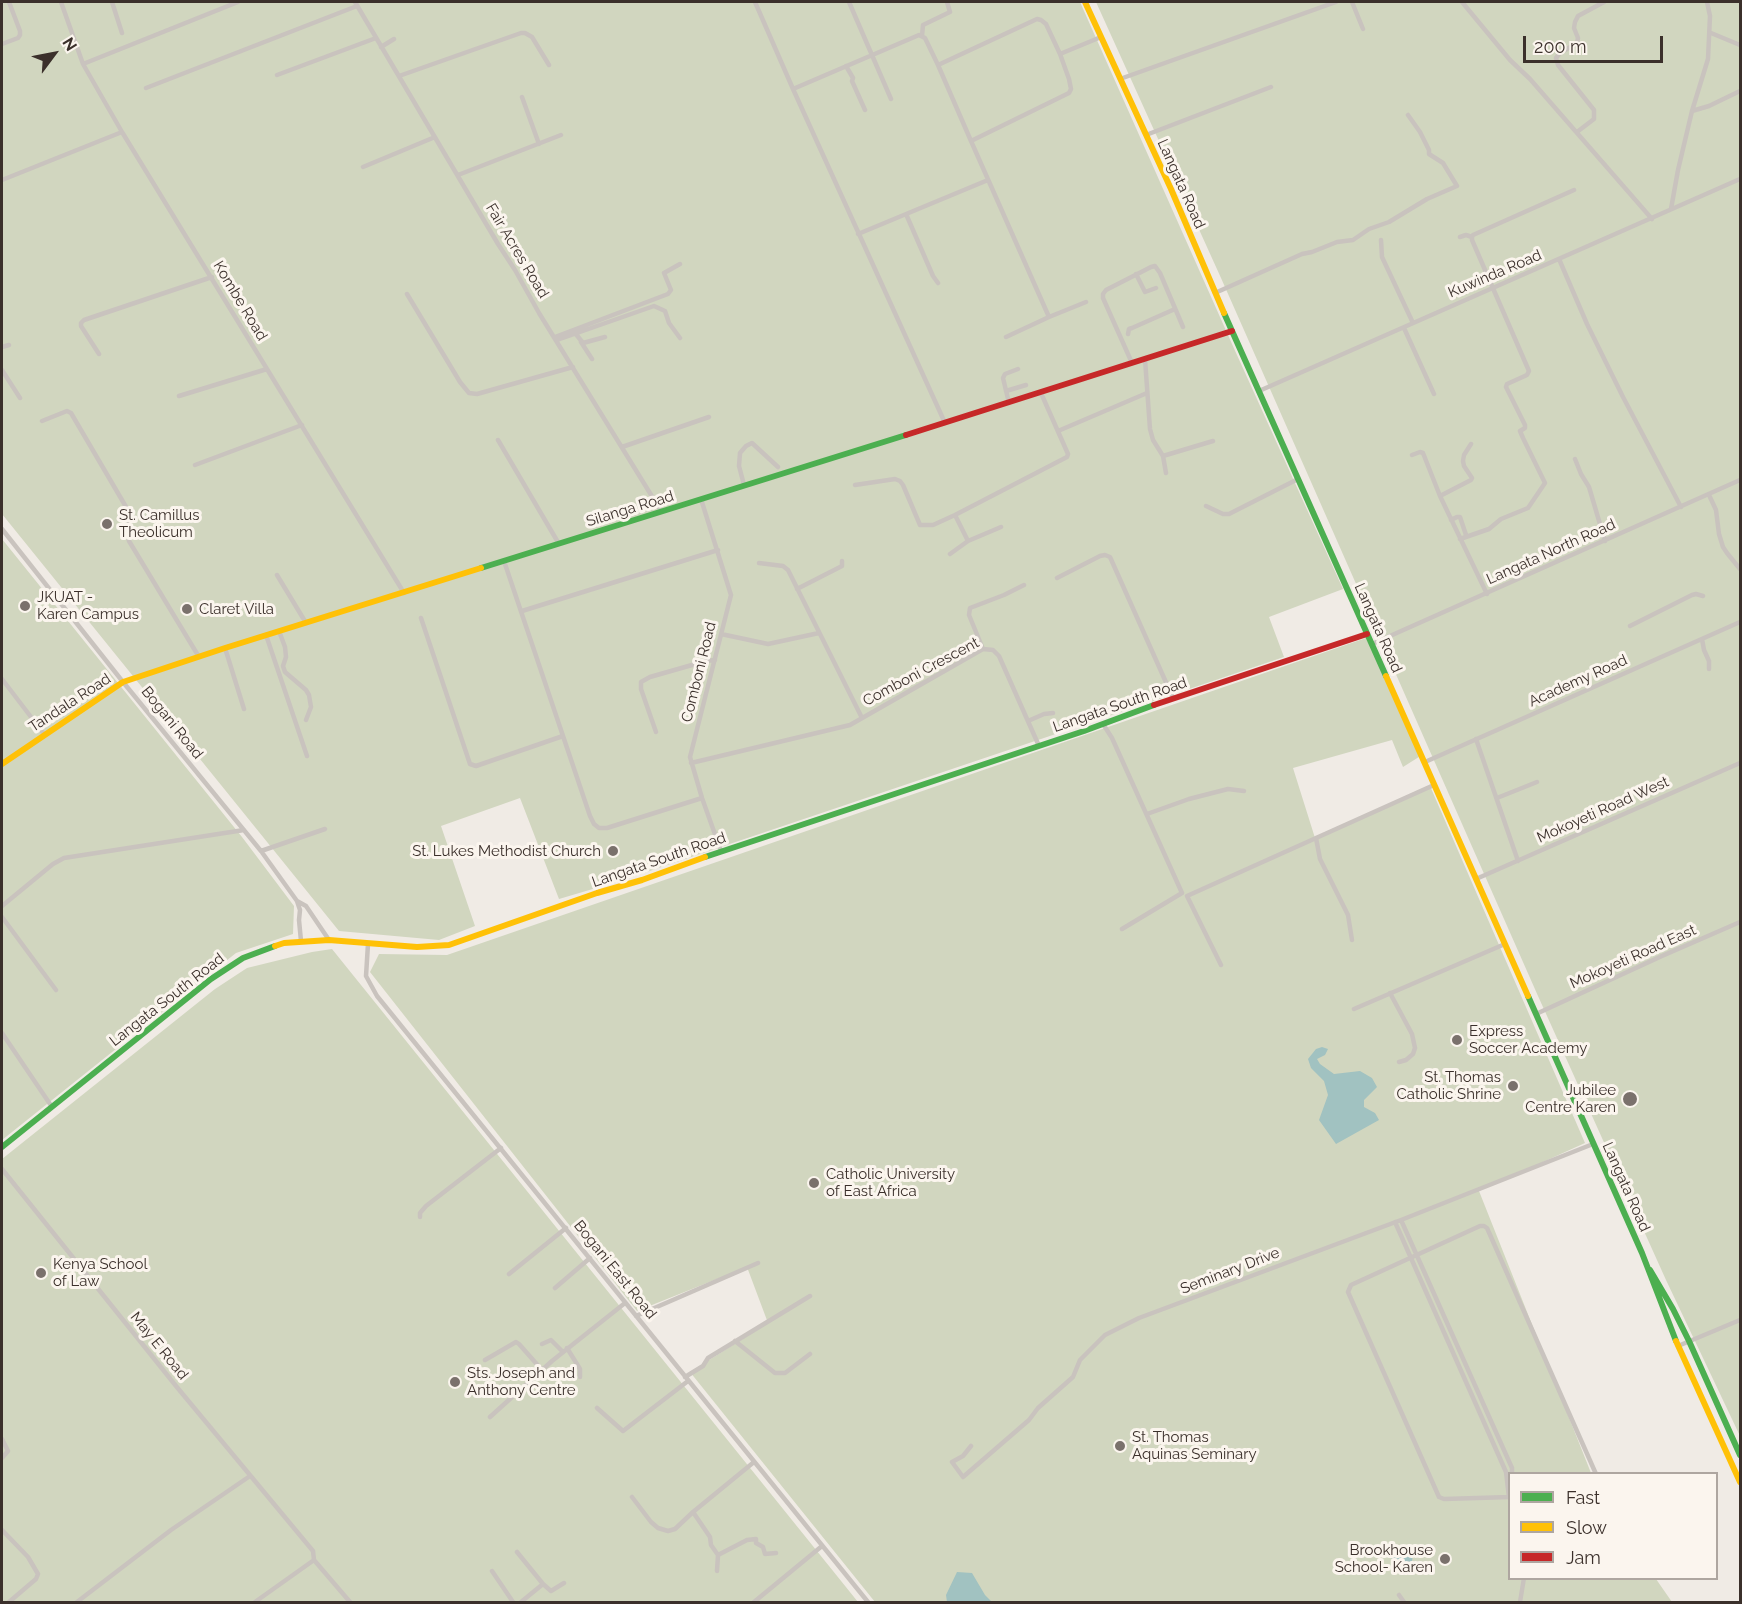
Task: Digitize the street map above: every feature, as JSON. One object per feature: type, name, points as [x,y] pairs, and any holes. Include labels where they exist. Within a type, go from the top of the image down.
[{"type":"street","points":[[2,45],[20,35],[9,2]]},
{"type":"street","name":"Kombe Road","points":[[61,2],[83,64],[122,132],[404,593]]},
{"type":"street","points":[[112,2],[123,33]]},
{"type":"street","points":[[83,64],[238,2]]},
{"type":"street","points":[[755,2],[945,423]]},
{"type":"street","points":[[849,2],[891,99]]},
{"type":"street","points":[[947,2],[950,12],[923,25],[922,36],[938,64],[1049,317]]},
{"type":"street","name":"Langata Road","points":[[1085,2],[1647,1264],[1689,1341],[1740,1455]]},
{"type":"street","points":[[1120,79],[1336,2]]},
{"type":"street","points":[[1352,2],[1363,29]]},
{"type":"street","points":[[1462,2],[1510,60],[1530,79],[1652,219]]},
{"type":"street","points":[[1577,132],[1594,119],[1594,110],[1558,64],[1556,58],[1557,55],[1577,43],[1578,38],[1574,28],[1578,16],[1604,2]]},
{"type":"street","points":[[1671,209],[1692,111],[1708,59],[1711,33],[1707,2]]},
{"type":"street","points":[[146,88],[356,4]]},
{"type":"street","name":"Fair Acres Road","points":[[356,4],[661,512]]},
{"type":"street","points":[[938,64],[1037,19],[1046,24],[1060,54],[1070,82],[1069,93],[971,141]]},
{"type":"street","points":[[399,76],[521,33],[532,37],[549,65]]},
{"type":"street","points":[[1711,33],[1740,45]]},
{"type":"street","points":[[793,89],[916,35],[922,36]]},
{"type":"street","points":[[1060,54],[1101,37]]},
{"type":"street","points":[[276,75],[376,38]]},
{"type":"street","points":[[381,46],[394,39]]},
{"type":"street","points":[[846,66],[865,110]]},
{"type":"street","points":[[1146,135],[1271,87]]},
{"type":"street","points":[[1692,111],[1709,106],[1740,91]]},
{"type":"street","points":[[522,97],[539,144]]},
{"type":"street","points":[[1215,293],[1302,254],[1337,242],[1353,240],[1370,229],[1389,222],[1426,199],[1457,186],[1443,163],[1429,154],[1420,132],[1408,115]]},
{"type":"street","points":[[2,180],[122,132]]},
{"type":"street","points":[[458,175],[561,135]]},
{"type":"street","points":[[363,167],[435,137]]},
{"type":"street","name":"Kuwinda Road","points":[[1259,391],[1740,179]]},
{"type":"street","points":[[858,234],[988,180]]},
{"type":"street","points":[[1472,237],[1574,190]]},
{"type":"street","points":[[906,214],[938,283]]},
{"type":"street","points":[[1460,237],[1466,235],[1472,237]]},
{"type":"street","points":[[1461,539],[1489,529],[1502,519],[1528,508],[1545,483],[1520,431],[1525,428],[1525,425],[1506,387],[1507,384],[1527,375],[1529,371],[1472,237]]},
{"type":"street","points":[[1382,240],[1382,257],[1413,323]]},
{"type":"street","points":[[1559,259],[1623,398],[1681,507]]},
{"type":"street","points":[[556,339],[668,294],[671,290],[664,273],[680,264]]},
{"type":"street","points":[[1132,363],[1102,296],[1106,290],[1155,266],[1183,327]]},
{"type":"street","points":[[1136,274],[1145,292],[1156,288]]},
{"type":"street","points":[[99,354],[81,326],[84,320],[212,277]]},
{"type":"street","points":[[407,294],[462,386],[469,393],[477,394],[573,367]]},
{"type":"street","points":[[1006,337],[1086,302]]},
{"type":"street","points":[[556,339],[654,306],[665,311],[669,323],[680,338]]},
{"type":"street","points":[[1128,333],[1129,329],[1175,309]]},
{"type":"street","points":[[1404,328],[1434,394]]},
{"type":"street","name":"Silanga Road","points":[[123,682],[1232,331]]},
{"type":"street","points":[[576,333],[592,360]]},
{"type":"street","points":[[581,342],[605,337]]},
{"type":"street","points":[[2,347],[9,345]]},
{"type":"street","points":[[1144,359],[1150,429],[1153,440],[1163,456],[1166,473]]},
{"type":"street","points":[[179,396],[267,369]]},
{"type":"street","points":[[1009,403],[1003,376],[1018,369]]},
{"type":"street","points":[[2,370],[20,398]]},
{"type":"street","points":[[1006,391],[1026,384]]},
{"type":"street","points":[[855,485],[895,479],[900,481],[920,525],[933,525],[955,515],[1065,459],[1068,454],[1041,393]]},
{"type":"street","points":[[1058,431],[1147,393]]},
{"type":"street","points":[[42,421],[67,411],[71,413],[129,512],[128,539],[199,657]]},
{"type":"street","points":[[622,447],[709,417]]},
{"type":"street","points":[[195,465],[302,425]]},
{"type":"street","points":[[498,440],[559,544]]},
{"type":"street","points":[[1163,456],[1213,441]]},
{"type":"street","points":[[744,485],[740,453],[746,446],[752,443],[778,467]]},
{"type":"street","points":[[1440,496],[1471,480],[1463,460],[1471,444]]},
{"type":"street","points":[[1412,455],[1423,453],[1440,496],[1487,594]]},
{"type":"street","points":[[1575,459],[1589,487],[1605,541]]},
{"type":"street","points":[[1206,506],[1223,514],[1229,514],[1298,479]]},
{"type":"street","name":"Langata North Road","points":[[1372,644],[1740,480]]},
{"type":"street","points":[[1709,495],[1716,510],[1719,534],[1726,553],[1740,569]]},
{"type":"street","name":"Comboni Road","points":[[701,499],[731,595],[691,750],[691,763],[721,852]]},
{"type":"street","points":[[955,515],[968,541]]},
{"type":"street","points":[[1451,520],[1460,518],[1466,535]]},
{"type":"street","points":[[950,554],[968,541],[1001,527]]},
{"type":"street","name":"Bogani Road","points":[[2,529],[261,851],[297,901],[300,910],[302,941]]},
{"type":"street","points":[[522,611],[718,550]]},
{"type":"street","points":[[1057,578],[1100,556],[1110,557],[1173,698]]},
{"type":"street","points":[[504,561],[591,819],[599,828],[607,828],[702,798]]},
{"type":"street","points":[[797,589],[842,566],[842,561]]},
{"type":"street","points":[[759,563],[784,566],[789,572],[861,718]]},
{"type":"street","points":[[277,574],[306,623]]},
{"type":"street","points":[[983,649],[969,615],[970,608],[1024,585]]},
{"type":"street","points":[[1630,626],[1692,595],[1703,596]]},
{"type":"street","points":[[421,618],[472,766],[564,736]]},
{"type":"street","name":"Academy Road","points":[[1425,762],[1740,622]]},
{"type":"street","points":[[279,631],[285,647],[286,657],[283,666],[285,672],[309,695],[311,706],[306,720]]},
{"type":"street","points":[[721,634],[768,644],[819,633]]},
{"type":"street","name":"Langata South Road","points":[[2,1146],[222,971],[264,949],[278,944],[329,940],[417,947],[449,945],[1367,634]]},
{"type":"street","points":[[266,635],[307,756]]},
{"type":"street","points":[[1702,639],[1709,669]]},
{"type":"street","points":[[225,648],[244,709]]},
{"type":"street","name":"Comboni Crescent","points":[[691,763],[850,725],[983,649],[993,650],[999,656],[1040,746]]},
{"type":"street","points":[[656,732],[641,682],[715,660]]},
{"type":"street","points":[[2,679],[44,734]]},
{"type":"street","name":"Tandala Road","points":[[2,764],[123,682]]},
{"type":"street","points":[[1028,721],[1053,713]]},
{"type":"street","points":[[1103,724],[1112,738],[1182,893],[1122,929]]},
{"type":"street","points":[[1476,739],[1518,861]]},
{"type":"street","name":"Mokoyeti Road West","points":[[1476,879],[1740,763]]},
{"type":"street","points":[[1497,798],[1537,782]]},
{"type":"street","points":[[1221,965],[1187,896],[1434,784]]},
{"type":"street","points":[[1147,814],[1228,789],[1244,791]]},
{"type":"street","points":[[261,851],[325,829]]},
{"type":"street","points":[[2,906],[64,858],[244,830]]},
{"type":"street","points":[[1316,838],[1320,858],[1348,915],[1352,940]]},
{"type":"street","points":[[297,901],[306,906],[329,940]]},
{"type":"street","points":[[2,917],[56,990]]},
{"type":"street","name":"Mokoyeti Road East","points":[[1536,1014],[1740,922]]},
{"type":"street","name":"Bogani East Road","points":[[368,944],[366,971],[372,988],[868,1602]]},
{"type":"street","points":[[1354,1009],[1505,944]]},
{"type":"street","points":[[1390,993],[1412,1034],[1414,1048],[1413,1054],[1399,1062]]},
{"type":"street","points":[[2,1034],[51,1107]]},
{"type":"street","name":"Seminary Drive","points":[[971,1446],[963,1456],[952,1462],[963,1477],[1029,1420],[1038,1408],[1073,1377],[1080,1360],[1105,1335],[1139,1318],[1401,1220],[1593,1144]]},
{"type":"street","points":[[420,1217],[420,1213],[426,1206],[501,1148]]},
{"type":"street","name":"May E Road","points":[[2,1169],[313,1551],[314,1560],[351,1602]]},
{"type":"street","points":[[1401,1220],[1414,1256],[1506,1472],[1508,1489]]},
{"type":"street","points":[[1395,1222],[1414,1256],[1512,1472]]},
{"type":"street","points":[[1508,1497],[1444,1499],[1439,1497],[1348,1292],[1351,1285],[1480,1226],[1487,1228],[1596,1472]]},
{"type":"street","points":[[509,1274],[566,1228]]},
{"type":"street","points":[[555,1288],[590,1258]]},
{"type":"street","points":[[636,1316],[758,1263]]},
{"type":"street","name":"Langata Road","points":[[1647,1264],[1661,1307],[1740,1482]]},
{"type":"street","points":[[597,1408],[619,1429],[625,1431],[702,1367],[708,1358],[810,1296]]},
{"type":"street","points":[[490,1417],[565,1350],[625,1303]]},
{"type":"street","points":[[1678,1346],[1740,1320]]},
{"type":"street","points":[[553,1341],[559,1335]]},
{"type":"street","points":[[542,1344],[549,1339],[565,1350],[580,1369],[580,1377]]},
{"type":"street","points":[[735,1341],[775,1373],[785,1372],[810,1354]]},
{"type":"street","points":[[485,1360],[516,1342],[542,1370]]},
{"type":"street","points":[[2,1439],[8,1451],[2,1458]]},
{"type":"street","points":[[632,1497],[658,1528],[668,1531],[675,1529],[754,1462]]},
{"type":"street","points":[[77,1602],[171,1530],[250,1476]]},
{"type":"street","points":[[693,1512],[710,1537],[711,1545],[718,1555],[717,1571]]},
{"type":"street","points":[[2,1530],[28,1557],[38,1574],[36,1579],[9,1602]]},
{"type":"street","points":[[718,1555],[747,1539],[756,1539],[756,1543],[762,1546],[765,1554],[776,1553]]},
{"type":"street","points":[[754,1602],[822,1546]]},
{"type":"street","points":[[517,1552],[551,1591],[564,1583]]},
{"type":"street","points":[[255,1602],[314,1560]]},
{"type":"street","points":[[492,1571],[513,1602]]},
{"type":"street","points":[[1520,1602],[1524,1580]]},
{"type":"street","points":[[522,1602],[543,1584]]},
{"type":"street","points":[[1399,1595],[1404,1602]]},
{"type":"green space","points":[[2,2],[1080,2],[1343,589],[1269,617],[1284,657],[623,880],[559,899],[520,798],[441,826],[475,926],[439,940],[339,931],[2,514]]},
{"type":"green space","points":[[1096,2],[1740,2],[1740,1436],[1666,1280],[1538,996],[1221,278]]},
{"type":"green space","points":[[2,539],[242,837],[294,906],[293,934],[236,953],[2,1140]]},
{"type":"green space","points":[[1366,638],[1422,755],[1403,767],[1392,740],[1293,768],[1315,838],[1430,786],[1585,1143],[1479,1191],[1591,1472],[1508,1472],[1508,1580],[1657,1580],[1672,1602],[875,1602],[690,1372],[768,1323],[747,1267],[637,1311],[370,972],[379,954],[447,955]]},
{"type":"green space","points":[[332,949],[858,1602],[2,1602],[2,1159],[215,989],[247,968]]},
{"type":"water","points":[[1322,1047],[1328,1049],[1325,1055],[1317,1059],[1320,1064],[1334,1074],[1360,1071],[1372,1078],[1377,1087],[1364,1100],[1364,1107],[1375,1113],[1379,1120],[1336,1144],[1319,1120],[1328,1095],[1324,1081],[1311,1068],[1308,1059],[1316,1049]]},
{"type":"water","points":[[1391,1550],[1409,1550],[1413,1554],[1412,1561],[1392,1565]]},
{"type":"water","points":[[957,1572],[972,1573],[992,1602],[947,1602],[946,1595]]},
{"type":"traffic: fast","points":[[1224,313],[1386,676]]},
{"type":"traffic: fast","points":[[481,568],[906,435]]},
{"type":"traffic: fast","points":[[705,857],[1084,731],[1154,705]]},
{"type":"traffic: fast","points":[[2,1147],[211,979],[243,958],[275,946]]},
{"type":"traffic: fast","points":[[1528,996],[1642,1253],[1676,1341]]},
{"type":"traffic: fast","points":[[1650,1270],[1689,1341],[1740,1455]]},
{"type":"traffic: slow","points":[[1085,2],[1171,189],[1224,313]]},
{"type":"traffic: slow","points":[[2,764],[123,682],[481,568]]},
{"type":"traffic: slow","points":[[1386,676],[1528,996]]},
{"type":"traffic: slow","points":[[275,946],[284,943],[329,940],[417,947],[449,945],[705,857]]},
{"type":"traffic: slow","points":[[1676,1341],[1740,1482]]},
{"type":"traffic: jam","points":[[906,435],[1232,331]]},
{"type":"traffic: jam","points":[[1154,705],[1367,634]]},
{"type":"place","name":"St. Camillus Theolicum","points":[[107,524]]},
{"type":"place","name":"JKUAT - Karen Campus","points":[[25,606]]},
{"type":"place","name":"Claret Villa","points":[[187,609]]},
{"type":"place","name":"St. Lukes Methodist Church","points":[[613,851]]},
{"type":"place","name":"Express Soccer Academy","points":[[1457,1040]]},
{"type":"place","name":"St. Thomas Catholic Shrine","points":[[1513,1086]]},
{"type":"place","name":"Jubilee Centre Karen","points":[[1630,1099]]},
{"type":"place","name":"Catholic University of East Africa","points":[[814,1183]]},
{"type":"place","name":"Kenya School of Law","points":[[41,1273]]},
{"type":"place","name":"Sts. Joseph and Anthony Centre","points":[[455,1382]]},
{"type":"place","name":"St. Thomas Aquinas Seminary","points":[[1120,1446]]},
{"type":"place","name":"Brookhouse School- Karen","points":[[1445,1559]]}]
